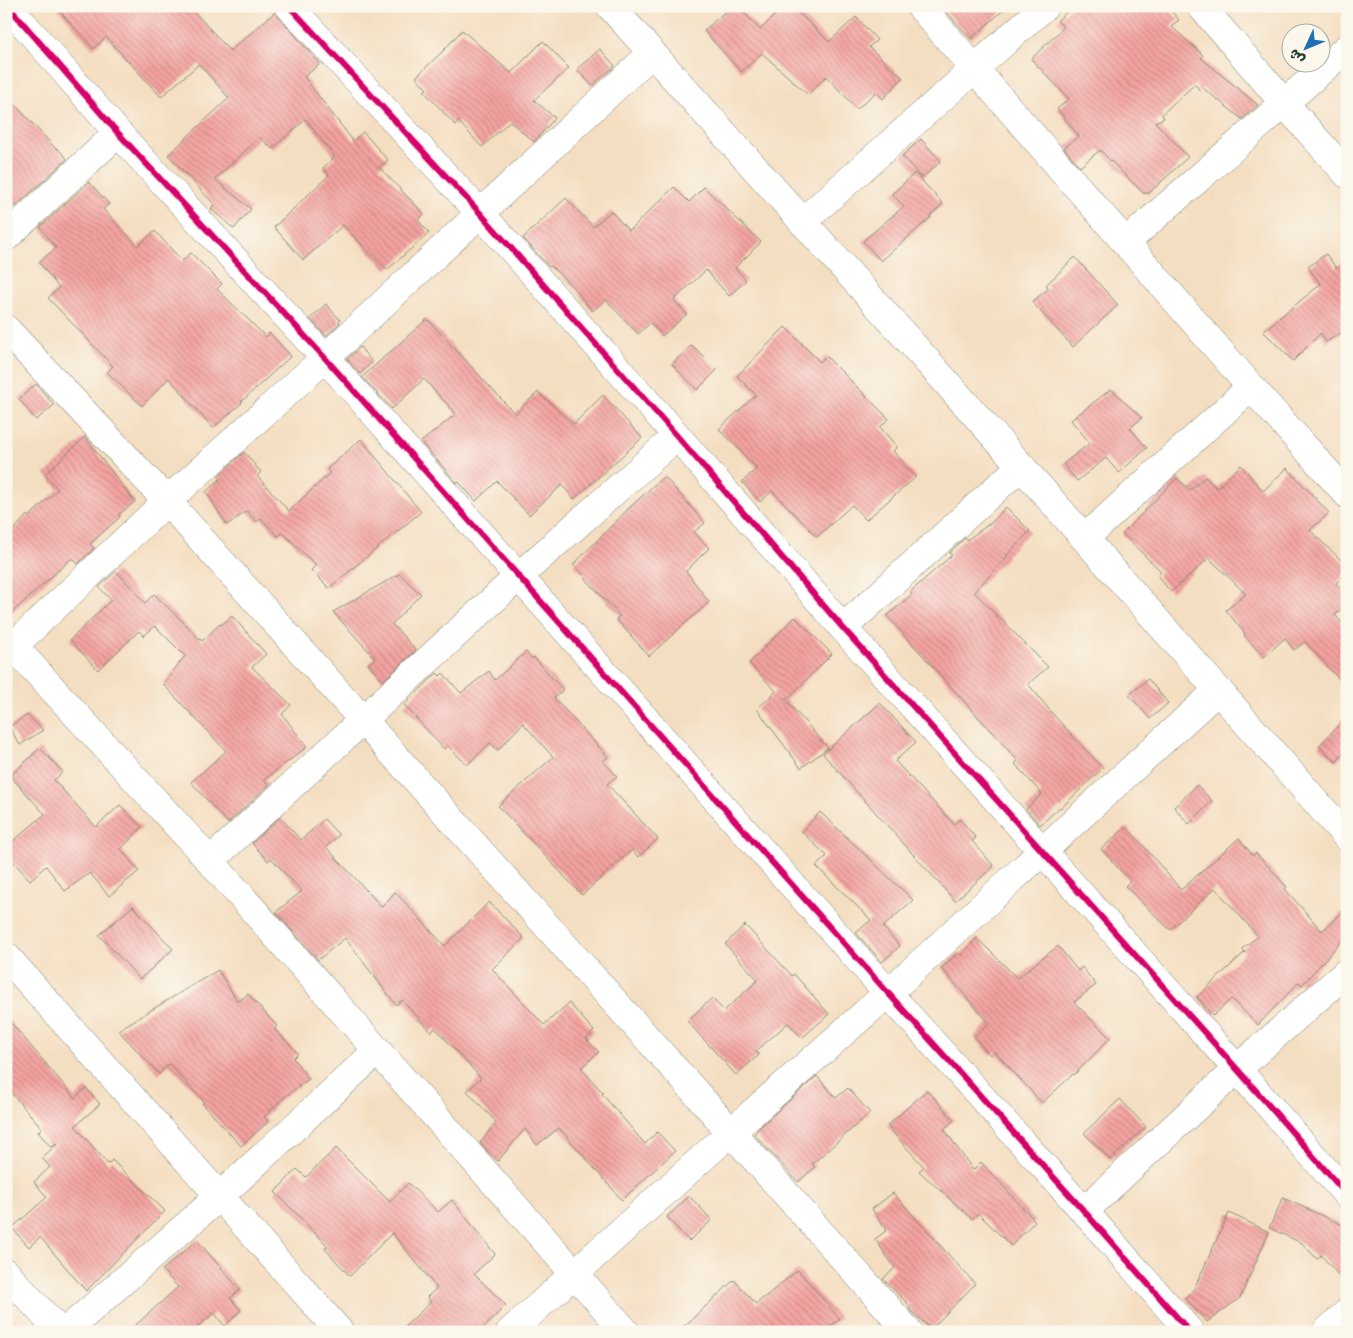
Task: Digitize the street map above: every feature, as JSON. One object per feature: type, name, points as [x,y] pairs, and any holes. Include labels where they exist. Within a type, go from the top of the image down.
[{"type":"street","points":[[8,6],[118,133],[325,358],[888,993],[1084,1210],[1190,1332]]},
{"type":"street","points":[[289,6],[480,214],[677,436],[843,628],[1347,1195]]},
{"type":"street","points":[[610,6],[1086,538],[1347,836]]},
{"type":"street","points":[[920,6],[1251,387],[1347,494]]},
{"type":"street","points":[[802,222],[1044,6]]},
{"type":"street","points":[[1201,6],[1347,174]]},
{"type":"street","points":[[1126,242],[1347,48]]},
{"type":"street","points":[[626,1332],[210,861],[9,646],[325,358],[652,53]]},
{"type":"street","points":[[6,237],[118,133]]},
{"type":"street","points":[[6,329],[166,502],[909,1332]]},
{"type":"street","points":[[1086,538],[1251,387]]},
{"type":"street","points":[[210,861],[519,576],[677,436]]},
{"type":"street","points":[[843,628],[1022,466]]},
{"type":"street","points":[[510,1332],[888,993],[1218,690]]},
{"type":"street","points":[[6,956],[340,1332]]},
{"type":"street","points":[[1084,1210],[1237,1069],[1347,972]]},
{"type":"street","points":[[65,1332],[220,1196],[377,1051]]},
{"type":"street","points":[[6,1273],[60,1332]]},
{"type":"street","points":[[1326,1332],[1347,1313]]},
{"type":"building","points":[[55,6],[189,6],[230,51],[275,12],[320,64],[304,77],[353,141],[363,132],[388,160],[379,167],[424,214],[418,220],[429,233],[387,270],[343,225],[303,260],[274,227],[329,175],[323,168],[335,157],[306,119],[272,149],[260,137],[215,179],[251,209],[234,229],[211,209],[214,204],[168,155],[229,98],[199,64],[161,97],[106,37],[93,49]]},
{"type":"building","points":[[731,6],[738,6],[760,30],[784,6],[792,6],[829,42],[856,17],[877,40],[869,47],[903,78],[883,99],[876,92],[857,109],[826,76],[808,95],[762,53],[741,72],[704,31]]},
{"type":"building","points":[[941,6],[1008,6],[971,39]]},
{"type":"building","points":[[1073,6],[1167,6],[1179,20],[1171,26],[1203,55],[1201,58],[1258,105],[1242,119],[1203,88],[1200,91],[1195,84],[1162,114],[1164,118],[1155,122],[1188,157],[1148,194],[1146,192],[1144,194],[1100,150],[1080,167],[1064,148],[1079,136],[1057,109],[1069,99],[1031,59],[1064,27],[1057,21]]},
{"type":"building","points":[[462,30],[511,73],[543,41],[569,68],[534,100],[555,118],[534,142],[510,121],[482,147],[458,121],[455,125],[424,91],[427,89],[416,77]]},
{"type":"building","points":[[600,49],[615,66],[592,86],[577,69]]},
{"type":"building","points":[[6,95],[67,159],[16,206],[6,197]]},
{"type":"building","points":[[921,139],[941,161],[922,178],[902,156]]},
{"type":"building","points":[[915,173],[943,204],[881,261],[863,241],[904,206],[892,194]]},
{"type":"building","points":[[89,182],[109,204],[103,209],[138,246],[155,231],[182,261],[191,253],[222,284],[217,289],[266,337],[270,333],[291,356],[213,428],[169,378],[142,406],[107,372],[113,366],[48,298],[59,288],[39,262],[56,248],[40,227]]},
{"type":"building","points":[[674,187],[689,202],[704,187],[761,242],[735,268],[746,280],[729,296],[706,270],[674,300],[687,314],[662,336],[650,323],[638,334],[606,300],[592,311],[577,291],[551,266],[549,267],[523,238],[566,198],[593,227],[611,211],[629,231]]},
{"type":"building","points":[[1326,254],[1336,268],[1347,259],[1347,329],[1326,342],[1321,333],[1293,361],[1263,331],[1321,284],[1308,267]]},
{"type":"building","points":[[1075,257],[1118,305],[1073,347],[1032,302],[1049,288],[1046,285]]},
{"type":"building","points":[[326,304],[340,320],[340,323],[326,336],[310,319]]},
{"type":"building","points":[[427,319],[515,414],[538,392],[574,424],[603,395],[642,438],[574,499],[562,485],[529,515],[497,481],[476,501],[458,481],[457,483],[421,442],[456,414],[424,379],[392,409],[362,377]]},
{"type":"building","points":[[785,327],[820,362],[826,356],[889,419],[880,427],[897,447],[893,451],[916,477],[866,520],[852,505],[817,537],[772,491],[760,502],[742,482],[757,468],[719,429],[756,395],[737,376]]},
{"type":"building","points":[[692,345],[717,370],[697,390],[672,364]]},
{"type":"building","points":[[360,347],[372,362],[360,374],[347,359]]},
{"type":"building","points":[[36,384],[54,405],[36,420],[19,399]]},
{"type":"building","points":[[1111,389],[1142,418],[1130,428],[1147,448],[1119,473],[1106,458],[1077,481],[1063,464],[1090,443],[1071,420]]},
{"type":"building","points":[[85,437],[135,502],[118,515],[120,517],[90,544],[94,548],[78,564],[72,558],[6,618],[6,539],[27,515],[29,517],[58,489],[45,474]]},
{"type":"building","points":[[361,439],[421,512],[329,588],[311,570],[316,565],[283,533],[278,536],[261,518],[257,522],[247,511],[227,525],[206,492],[221,478],[218,476],[244,452],[261,472],[257,476],[289,511],[330,473],[327,469]]},
{"type":"building","points":[[1241,465],[1263,491],[1287,468],[1329,513],[1310,530],[1347,566],[1347,572],[1336,583],[1347,595],[1347,604],[1335,615],[1347,628],[1347,688],[1305,642],[1294,650],[1285,638],[1264,657],[1244,635],[1226,610],[1246,594],[1209,558],[1171,592],[1157,575],[1161,571],[1122,534],[1177,478],[1190,490],[1205,477],[1217,488]]},
{"type":"building","points":[[664,476],[705,523],[694,532],[709,548],[686,571],[709,602],[649,656],[616,619],[620,616],[573,565],[628,509]]},
{"type":"building","points":[[1006,507],[1030,531],[974,592],[1048,667],[1028,684],[1058,720],[1103,768],[1040,825],[1026,809],[1042,794],[1015,764],[1018,761],[887,616],[912,594],[910,592],[952,555],[949,553],[965,538],[967,540],[992,522]]},
{"type":"building","points":[[116,571],[145,603],[154,594],[202,641],[220,624],[232,616],[266,654],[252,667],[291,705],[282,714],[307,747],[264,780],[269,785],[228,823],[191,782],[226,751],[163,684],[185,656],[155,626],[144,636],[139,631],[98,670],[70,640],[111,600],[99,587]]},
{"type":"building","points":[[399,574],[421,594],[392,624],[416,650],[383,681],[368,664],[375,658],[333,612]]},
{"type":"building","points":[[795,617],[832,654],[786,700],[783,697],[828,748],[801,768],[757,709],[776,691],[749,663]]},
{"type":"building","points":[[526,652],[532,659],[534,657],[563,690],[554,698],[608,757],[603,761],[617,776],[607,784],[658,839],[638,857],[632,850],[582,895],[498,806],[553,757],[523,723],[498,750],[490,743],[467,765],[448,746],[444,749],[404,705],[437,673],[440,676],[443,673],[461,693],[489,671],[495,680]]},
{"type":"building","points":[[1148,679],[1168,703],[1150,719],[1129,695]]},
{"type":"building","points":[[880,703],[916,742],[895,761],[954,824],[960,819],[976,838],[972,841],[994,866],[955,901],[823,754]]},
{"type":"building","points":[[27,715],[43,730],[20,745],[9,727]]},
{"type":"building","points":[[1347,716],[1347,750],[1336,762],[1319,746]]},
{"type":"building","points":[[40,748],[63,772],[54,780],[96,827],[120,805],[142,827],[121,849],[139,871],[109,896],[90,873],[65,891],[46,866],[30,880],[6,854],[6,847],[45,814],[10,776]]},
{"type":"building","points":[[1197,785],[1212,801],[1189,824],[1174,807]]},
{"type":"building","points":[[820,812],[913,900],[883,927],[900,946],[882,962],[856,933],[871,920],[816,866],[827,856],[802,832]]},
{"type":"building","points":[[280,817],[301,840],[324,819],[339,835],[326,847],[382,907],[395,892],[445,946],[489,902],[524,938],[492,969],[544,1025],[569,1003],[594,1031],[586,1039],[599,1052],[581,1068],[645,1144],[657,1132],[675,1151],[622,1200],[559,1128],[537,1145],[525,1129],[498,1161],[480,1143],[496,1122],[467,1091],[481,1078],[435,1028],[431,1032],[402,1000],[396,1005],[345,938],[318,960],[276,912],[302,891],[271,858],[268,861],[252,843]]},
{"type":"building","points":[[1126,827],[1181,890],[1239,838],[1253,856],[1256,853],[1287,887],[1285,889],[1322,931],[1347,908],[1347,935],[1302,985],[1299,982],[1258,1025],[1231,999],[1213,1016],[1197,997],[1245,952],[1242,949],[1258,936],[1215,888],[1170,930],[1125,886],[1130,881],[1101,849]]},
{"type":"building","points":[[133,906],[173,949],[140,979],[99,935]]},
{"type":"building","points":[[745,925],[792,976],[794,974],[829,1014],[802,1038],[788,1023],[756,1051],[759,1055],[736,1075],[687,1021],[712,998],[724,1011],[758,980],[725,944]]},
{"type":"building","points":[[977,938],[1017,978],[1058,946],[1078,971],[1082,967],[1096,985],[1074,1002],[1110,1038],[1074,1075],[1042,1103],[995,1052],[990,1055],[974,1037],[989,1023],[941,968],[958,953],[961,955]]},
{"type":"building","points":[[218,970],[238,1002],[248,994],[277,1026],[274,1029],[298,1053],[293,1058],[309,1079],[283,1098],[264,1117],[268,1122],[241,1146],[169,1064],[159,1074],[118,1030]]},
{"type":"building","points":[[6,1017],[75,1098],[86,1088],[100,1104],[75,1126],[108,1164],[112,1160],[165,1211],[86,1291],[40,1237],[29,1247],[12,1228],[47,1197],[34,1182],[50,1167],[42,1158],[57,1144],[51,1147],[38,1132],[42,1128],[6,1087]]},
{"type":"building","points":[[817,1076],[836,1098],[848,1088],[870,1113],[812,1164],[815,1167],[798,1182],[754,1134]]},
{"type":"building","points":[[927,1090],[954,1120],[944,1129],[973,1170],[981,1162],[1035,1221],[1011,1246],[978,1213],[972,1219],[919,1171],[924,1167],[887,1126]]},
{"type":"building","points":[[1120,1099],[1146,1127],[1110,1160],[1084,1133]]},
{"type":"building","points":[[336,1148],[390,1202],[408,1183],[438,1212],[452,1200],[495,1254],[474,1274],[506,1305],[480,1332],[399,1332],[431,1302],[427,1297],[437,1288],[392,1233],[350,1276],[324,1248],[328,1246],[275,1192],[297,1169],[306,1177]]},
{"type":"building","points":[[893,1193],[975,1284],[931,1329],[909,1309],[911,1307],[883,1279],[895,1268],[875,1239],[887,1230],[872,1209]]},
{"type":"building","points":[[689,1196],[712,1220],[689,1241],[667,1217]]},
{"type":"building","points":[[1283,1198],[1347,1227],[1347,1285],[1321,1255],[1317,1259],[1302,1243],[1269,1228]]},
{"type":"building","points":[[1229,1213],[1269,1232],[1240,1298],[1207,1322],[1185,1298],[1194,1289]]},
{"type":"building","points":[[197,1240],[240,1290],[230,1298],[241,1310],[225,1326],[214,1313],[192,1332],[128,1332],[178,1287],[162,1270]]},
{"type":"building","points":[[798,1270],[840,1319],[822,1332],[678,1332],[734,1280],[756,1304]]},
{"type":"cycle path","points":[[8,6],[118,133],[325,358],[1190,1332]]},
{"type":"cycle path","points":[[289,6],[480,213],[843,628],[1347,1195]]}]
